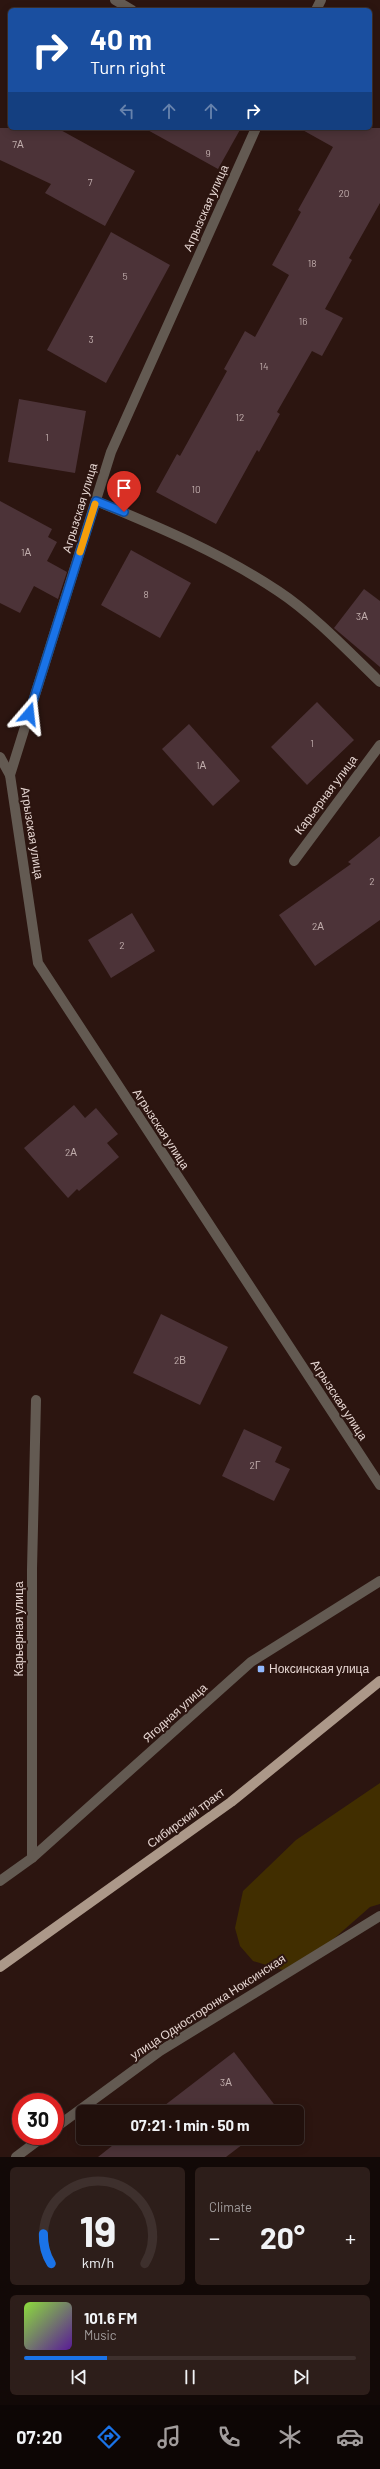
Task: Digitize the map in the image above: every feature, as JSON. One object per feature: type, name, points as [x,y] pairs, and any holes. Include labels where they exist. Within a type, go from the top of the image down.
[{"type":"main road","name":"Сибирский тракт","points":[[0,1967],[231,1802],[380,1681]]},
{"type":"street","points":[[115,0],[129,8]]},
{"type":"street","name":"Агрызская улица","points":[[255,130],[111,452],[10,775],[38,963],[380,1485]]},
{"type":"street","points":[[96,501],[193,541],[279,591],[339,642],[380,682]]},
{"type":"street","name":"Карьерная улица","points":[[294,861],[380,745]]},
{"type":"street","points":[[0,757],[10,775]]},
{"type":"street","name":"Карьерная улица","points":[[32,1858],[32,1569],[36,1400]]},
{"type":"street","name":"Ягодная улица","points":[[0,1881],[32,1858],[250,1662],[380,1581]]},
{"type":"street","name":"улица Односторонка Ноксинская","points":[[64,2121],[160,2051],[380,1916]]},
{"type":"street","points":[[16,2157],[32,2145]]},
{"type":"shaded area","points":[[380,1783],[380,1904],[370,1907],[305,1964],[286,1971],[253,1961],[240,1946],[235,1928],[243,1891],[296,1840]]},
{"type":"building","points":[[0,128],[8,128],[8,130],[61,130],[135,171],[105,226],[45,193],[51,184],[0,160]]},
{"type":"building","points":[[372,128],[380,128],[380,203],[349,258],[352,260],[325,309],[343,318],[322,356],[312,351],[277,412],[280,414],[259,452],[257,450],[216,524],[156,492],[177,454],[180,456],[227,371],[224,369],[245,331],[255,337],[289,275],[272,265],[301,212],[298,210],[333,147],[303,130],[372,130]]},
{"type":"building","points":[[148,130],[240,130],[218,169]]},
{"type":"building","points":[[111,232],[170,265],[106,383],[47,350]]},
{"type":"building","points":[[19,399],[86,411],[75,473],[8,462]]},
{"type":"building","points":[[0,501],[52,529],[48,537],[57,542],[47,561],[67,572],[58,599],[34,586],[20,613],[0,603]]},
{"type":"building","points":[[131,550],[191,583],[160,638],[101,605]]},
{"type":"building","points":[[364,589],[380,601],[380,667],[334,628]]},
{"type":"building","points":[[317,702],[354,740],[307,785],[271,747]]},
{"type":"building","points":[[189,724],[240,781],[213,806],[162,749]]},
{"type":"building","points":[[380,836],[380,920],[315,966],[279,915],[351,864],[348,862]]},
{"type":"building","points":[[132,913],[155,951],[111,978],[88,940]]},
{"type":"building","points":[[74,1105],[85,1118],[96,1108],[118,1134],[107,1143],[119,1157],[79,1191],[77,1189],[68,1198],[24,1148]]},
{"type":"building","points":[[161,1314],[228,1347],[200,1405],[133,1373]]},
{"type":"building","points":[[244,1429],[282,1447],[275,1462],[290,1469],[274,1501],[222,1476]]},
{"type":"building","points":[[234,2052],[275,2105],[165,2105]]},
{"type":"building","points":[[113,2145],[242,2145],[226,2157],[98,2157]]},
{"type":"slow traffic","points":[[80,552],[95,504]]},
{"type":"place","name":"Ноксинская улица","points":[[261,1669]]},
{"type":"route","points":[[29,714],[96,501],[124,512]]}]
